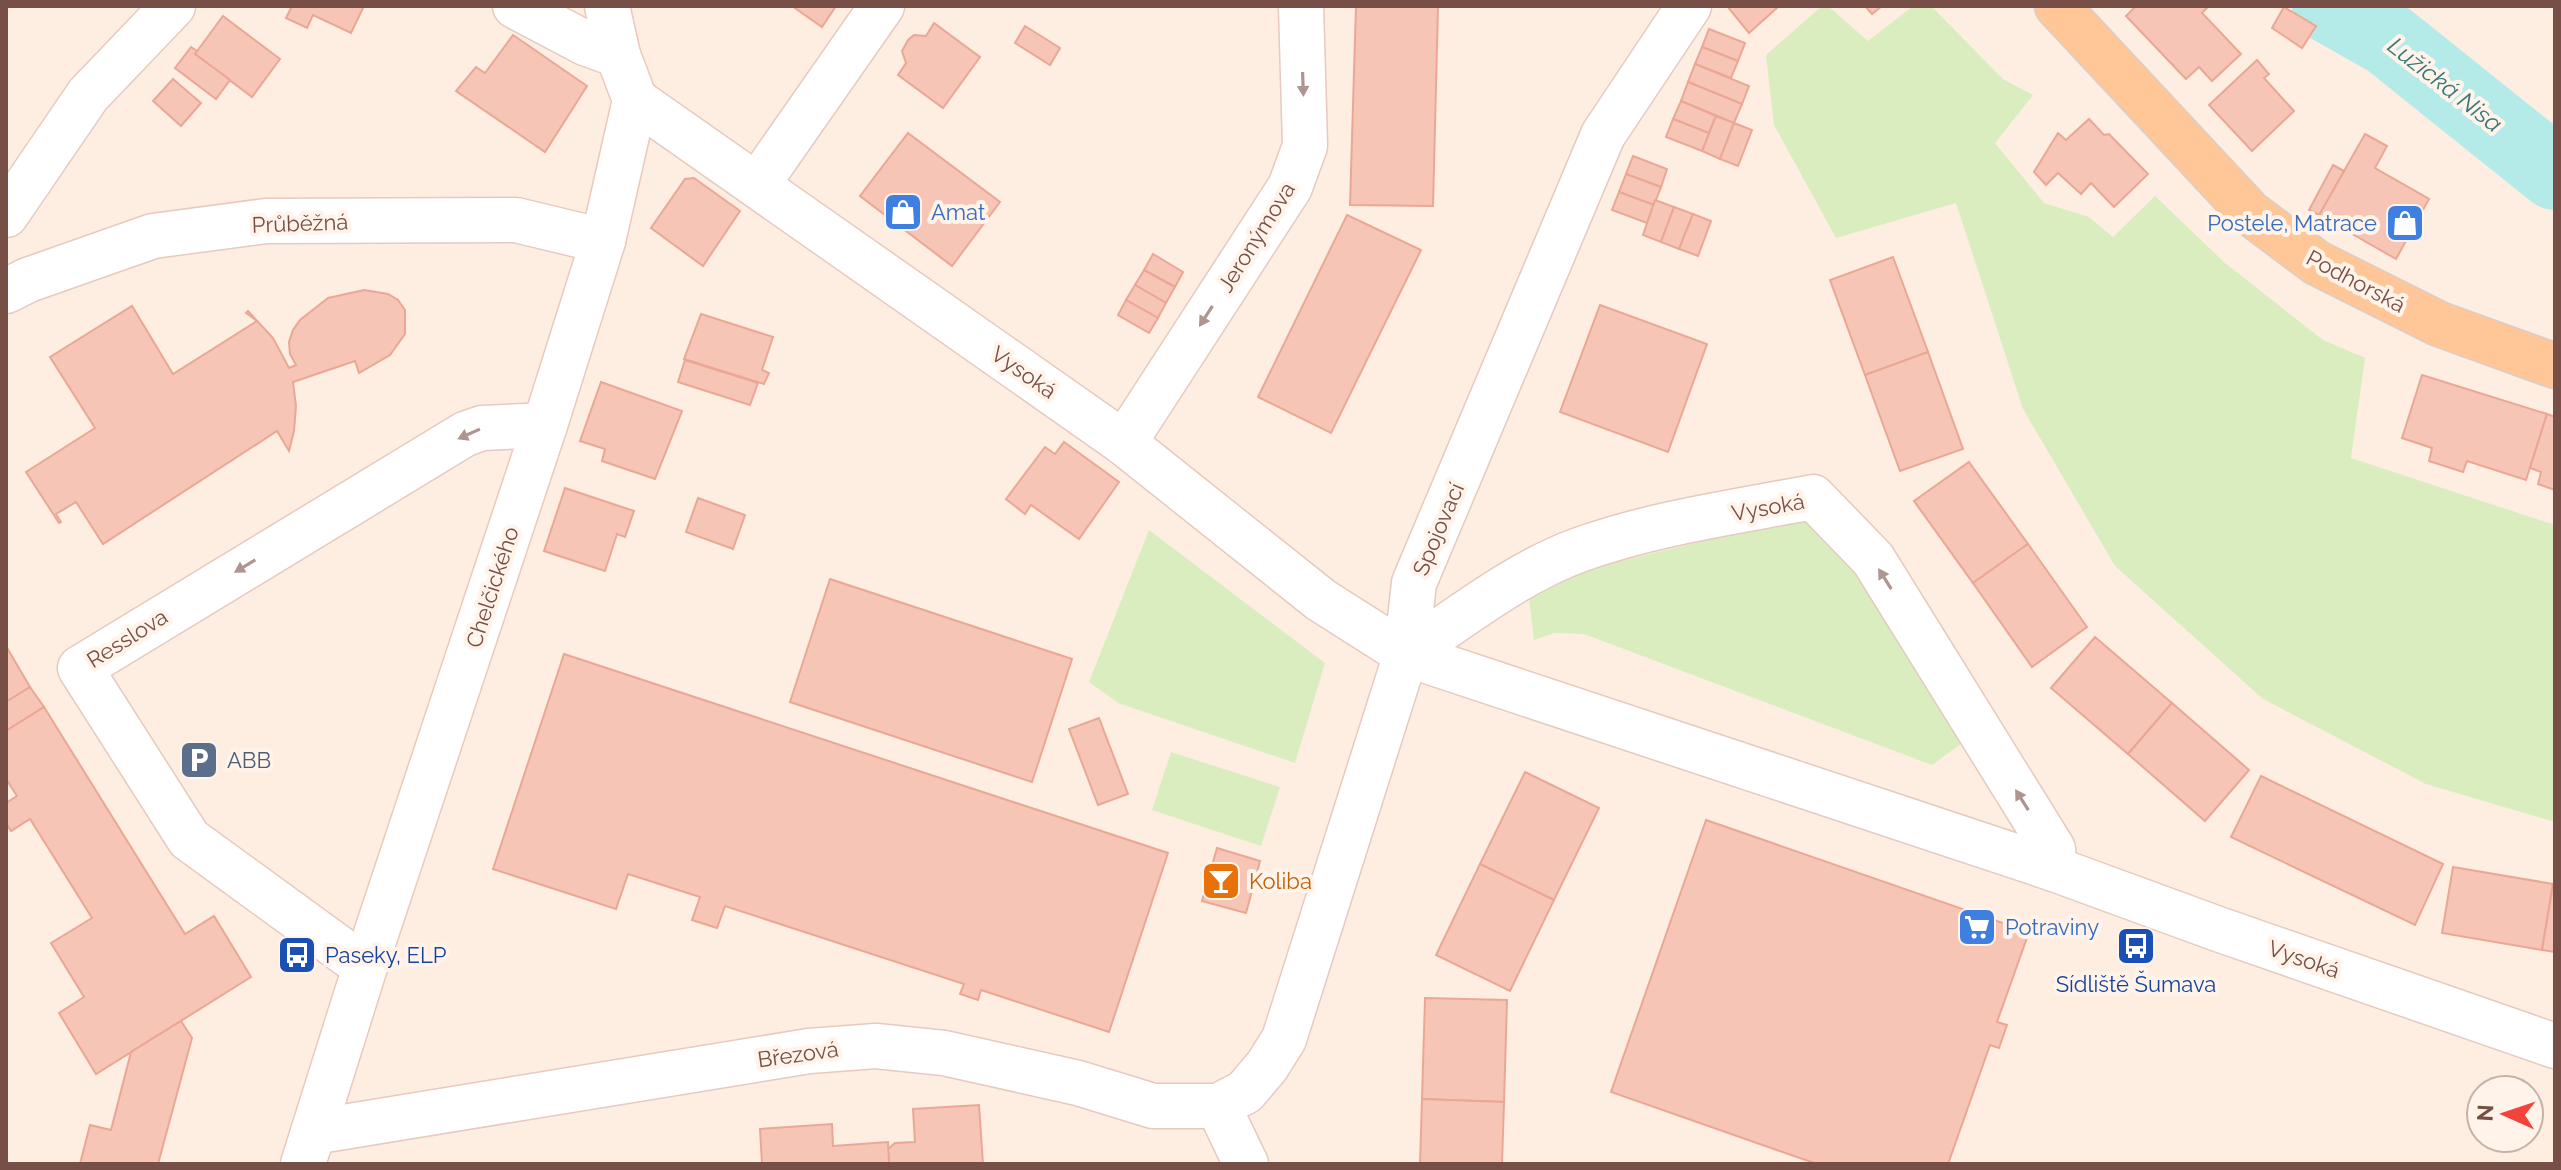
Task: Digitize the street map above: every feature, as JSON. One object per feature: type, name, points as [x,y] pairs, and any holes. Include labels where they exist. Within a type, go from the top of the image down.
[{"type":"main road","name":"Podhorská","points":[[2057,6],[2250,213],[2317,263],[2439,324],[2555,366]]},
{"type":"street","points":[[6,215],[88,95],[173,6]]},
{"type":"street","points":[[515,6],[585,43],[618,55]]},
{"type":"street","points":[[607,6],[618,55],[635,100]]},
{"type":"street","points":[[757,185],[882,6]]},
{"type":"street","name":"Jeronýmova","points":[[1124,443],[1290,187],[1305,146],[1301,6]]},
{"type":"street","name":"Spojovací","points":[[1218,1106],[1245,1092],[1284,1039],[1406,654],[1414,583],[1603,135],[1689,6]]},
{"type":"street","name":"Vysoká","points":[[635,100],[1124,443],[1321,600],[1406,654],[2054,869],[2555,1046]]},
{"type":"street","name":"Chelčického","points":[[308,1148],[603,241],[635,100]]},
{"type":"street","name":"Průběžná","points":[[6,291],[28,280],[153,236],[266,221],[516,220],[603,241]]},
{"type":"street","name":"Resslova","points":[[365,967],[189,839],[80,668],[465,434],[482,428],[545,425]]},
{"type":"street","name":"Vysoká","points":[[1406,654],[1520,579],[1578,551],[1655,528],[1813,497],[1873,559],[2053,849],[2054,869]]},
{"type":"street","name":"Březová","points":[[308,1148],[809,1051],[876,1046],[944,1053],[1078,1083],[1153,1106],[1218,1106]]},
{"type":"street","points":[[1218,1106],[1246,1164]]},
{"type":"green space","points":[[1822,6],[1828,6],[1868,41],[1913,6],[1931,6],[2003,79],[2033,95],[1995,143],[2044,203],[2089,217],[2113,237],[2155,196],[2225,263],[2323,340],[2365,358],[2351,458],[2555,525],[2555,822],[2426,784],[2263,699],[2115,566],[2023,409],[1956,203],[1836,238],[1774,125],[1766,55]]},
{"type":"green space","points":[[1803,517],[1854,566],[1965,741],[1932,765],[1584,634],[1554,633],[1534,640],[1529,598],[1580,571]]},
{"type":"green space","points":[[1149,530],[1325,663],[1295,763],[1118,703],[1089,682]]},
{"type":"green space","points":[[1171,752],[1280,787],[1261,846],[1152,810]]},
{"type":"building","points":[[292,6],[364,6],[351,33],[313,15],[307,28],[286,18]]},
{"type":"building","points":[[792,6],[836,6],[822,27]]},
{"type":"building","points":[[1356,6],[1438,6],[1433,206],[1350,205]]},
{"type":"building","points":[[1727,6],[1779,6],[1749,33]]},
{"type":"building","points":[[1865,6],[1882,6],[1872,14]]},
{"type":"building","points":[[2136,6],[2209,6],[2202,13],[2241,54],[2212,81],[2199,67],[2186,79],[2126,16]]},
{"type":"building","points":[[2284,7],[2316,26],[2302,48],[2272,28]]},
{"type":"building","points":[[223,16],[280,59],[252,97],[195,54]]},
{"type":"building","points":[[934,23],[980,57],[943,108],[898,75],[906,63],[902,51],[908,40],[914,35],[926,36]]},
{"type":"building","points":[[1025,26],[1060,48],[1050,65],[1015,43]]},
{"type":"building","points":[[1709,29],[1745,43],[1738,61],[1702,47]]},
{"type":"building","points":[[513,35],[587,86],[545,152],[456,91],[476,67],[485,73]]},
{"type":"building","points":[[191,47],[197,51],[195,54],[230,80],[216,99],[175,68]]},
{"type":"building","points":[[1702,47],[1738,61],[1731,78],[1695,64]]},
{"type":"building","points":[[2257,60],[2269,74],[2264,78],[2294,111],[2252,151],[2209,105]]},
{"type":"building","points":[[1695,64],[1749,86],[1742,104],[1688,82]]},
{"type":"building","points":[[173,79],[201,103],[181,126],[153,101]]},
{"type":"building","points":[[1688,82],[1742,104],[1734,123],[1681,101]]},
{"type":"building","points":[[1681,101],[1716,116],[1709,133],[1673,119]]},
{"type":"building","points":[[1716,116],[1734,123],[1720,159],[1702,151]]},
{"type":"building","points":[[1673,119],[1709,133],[1702,151],[1666,137]]},
{"type":"building","points":[[2089,119],[2104,135],[2109,134],[2148,174],[2114,207],[2091,183],[2081,194],[2058,173],[2046,185],[2034,172],[2058,133],[2066,140]]},
{"type":"building","points":[[1734,123],[1752,130],[1738,166],[1720,159]]},
{"type":"building","points":[[908,133],[1000,202],[952,266],[860,196]]},
{"type":"building","points":[[2365,134],[2387,146],[2375,168],[2429,199],[2396,259],[2319,215]]},
{"type":"building","points":[[1633,156],[1667,169],[1661,187],[1626,174]]},
{"type":"building","points":[[2333,165],[2344,171],[2319,215],[2309,210]]},
{"type":"building","points":[[1626,174],[1661,187],[1654,205],[1619,192]]},
{"type":"building","points":[[694,178],[740,211],[703,266],[651,228],[685,179]]},
{"type":"building","points":[[1619,192],[1654,205],[1647,223],[1612,210]]},
{"type":"building","points":[[1655,200],[1674,207],[1661,242],[1643,235]]},
{"type":"building","points":[[1674,207],[1693,214],[1679,249],[1661,242]]},
{"type":"building","points":[[1693,214],[1711,221],[1698,256],[1679,249]]},
{"type":"building","points":[[1347,215],[1421,250],[1331,433],[1258,397]]},
{"type":"building","points":[[1153,254],[1183,272],[1175,287],[1144,270]]},
{"type":"building","points":[[1893,257],[1928,352],[1865,375],[1830,280]]},
{"type":"building","points":[[1144,270],[1175,287],[1166,303],[1135,285]]},
{"type":"building","points":[[1135,285],[1166,303],[1158,318],[1126,300]]},
{"type":"building","points":[[364,290],[388,294],[398,300],[405,310],[405,334],[390,355],[359,373],[355,361],[293,382],[296,406],[289,451],[277,431],[103,544],[76,502],[56,514],[59,523],[26,472],[95,428],[50,357],[132,306],[173,374],[257,321],[246,313],[248,311],[273,338],[289,368],[296,365],[290,354],[289,342],[300,320],[328,298]]},
{"type":"building","points":[[1126,300],[1158,318],[1149,333],[1118,315]]},
{"type":"building","points":[[1600,305],[1707,344],[1668,452],[1560,412]]},
{"type":"building","points":[[701,314],[773,337],[762,370],[769,373],[764,384],[684,359]]},
{"type":"building","points":[[1928,352],[1963,449],[1900,471],[1865,375]]},
{"type":"building","points":[[685,360],[758,383],[750,405],[678,382]]},
{"type":"building","points":[[2422,375],[2547,414],[2526,480],[2467,461],[2463,472],[2429,461],[2432,448],[2402,438]]},
{"type":"building","points":[[601,382],[682,411],[655,479],[602,461],[605,449],[580,441]]},
{"type":"building","points":[[2547,414],[2555,417],[2555,490],[2538,484],[2541,472],[2530,468]]},
{"type":"building","points":[[1064,442],[1119,482],[1079,539],[1031,505],[1025,514],[1006,499],[1045,447],[1055,454]]},
{"type":"building","points":[[1969,462],[2028,544],[1973,583],[1914,501]]},
{"type":"building","points":[[565,488],[634,511],[625,537],[617,534],[605,571],[544,551]]},
{"type":"building","points":[[698,498],[745,515],[733,549],[686,532]]},
{"type":"building","points":[[2028,544],[2087,627],[2032,667],[1973,583]]},
{"type":"building","points":[[830,579],[1072,659],[1032,782],[790,702]]},
{"type":"building","points":[[2095,637],[2172,703],[2128,754],[2051,688]]},
{"type":"building","points":[[6,646],[30,687],[6,702]]},
{"type":"building","points":[[564,654],[1168,853],[1109,1032],[981,990],[978,1000],[960,994],[964,984],[725,906],[717,928],[692,920],[700,897],[628,874],[616,909],[493,869]]},
{"type":"building","points":[[30,687],[44,707],[6,731],[6,702]]},
{"type":"building","points":[[2172,703],[2249,770],[2205,821],[2128,754]]},
{"type":"building","points":[[44,707],[185,934],[214,916],[251,977],[96,1074],[59,1013],[84,997],[51,943],[92,918],[30,819],[11,831],[6,823],[6,803],[17,796],[6,779],[6,731]]},
{"type":"building","points":[[1099,718],[1128,794],[1098,805],[1069,729]]},
{"type":"building","points":[[1525,772],[1599,808],[1554,900],[1480,864]]},
{"type":"building","points":[[2261,776],[2443,864],[2415,925],[2231,837]]},
{"type":"building","points":[[1706,820],[2029,932],[1997,1022],[2007,1025],[1999,1048],[1990,1045],[1948,1164],[1817,1164],[1611,1092]]},
{"type":"building","points":[[1217,848],[1260,861],[1246,913],[1202,901]]},
{"type":"building","points":[[1480,864],[1554,900],[1510,991],[1436,955]]},
{"type":"building","points":[[2453,867],[2553,884],[2542,950],[2442,933]]},
{"type":"building","points":[[2555,885],[2555,952],[2542,950]]},
{"type":"building","points":[[1425,998],[1507,1000],[1504,1102],[1422,1099]]},
{"type":"building","points":[[181,1021],[192,1038],[158,1164],[80,1164],[90,1125],[111,1130],[131,1052]]},
{"type":"building","points":[[1422,1099],[1504,1102],[1502,1164],[1420,1164]]},
{"type":"building","points":[[979,1105],[983,1164],[889,1164],[888,1149],[895,1143],[915,1142],[913,1109]]},
{"type":"building","points":[[832,1124],[833,1146],[888,1142],[889,1164],[762,1164],[760,1129]]},
{"type":"waterway","name":"Lužická Nisa","points":[[2329,6],[2389,40],[2555,173]]},
{"type":"place","name":"Amat","points":[[903,212]]},
{"type":"place","name":"Postele, Matrace","points":[[2405,223]]},
{"type":"place","name":"ABB","points":[[199,760]]},
{"type":"place","name":"Koliba","points":[[1221,881]]},
{"type":"place","name":"Potraviny","points":[[1977,927]]},
{"type":"place","name":"Sídliště Šumava","points":[[2136,946]]},
{"type":"place","name":"Paseky, ELP","points":[[297,955]]}]
